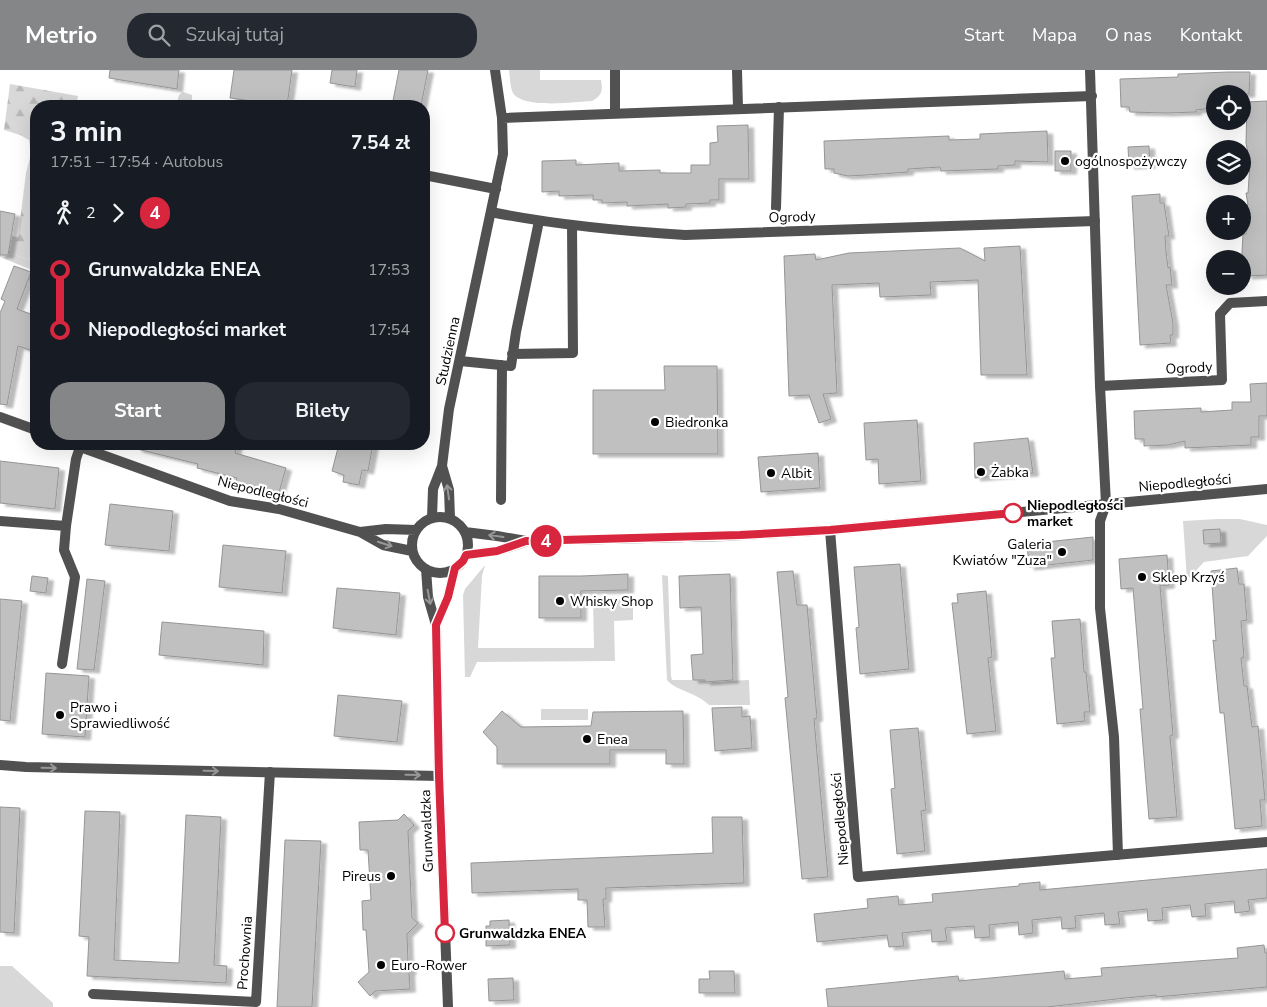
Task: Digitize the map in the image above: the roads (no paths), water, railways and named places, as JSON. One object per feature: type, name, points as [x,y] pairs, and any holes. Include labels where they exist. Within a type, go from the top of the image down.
[{"type":"street","name":"Studzienna","points":[[450,518],[450,490],[442,466],[450,409],[503,154],[502,118],[495,70]]},
{"type":"street","points":[[615,70],[615,114]]},
{"type":"street","points":[[737,70],[738,108]]},
{"type":"street","points":[[1090,70],[1100,386],[1106,504],[1100,521],[1100,608],[1114,738],[1118,855]]},
{"type":"street","points":[[502,118],[1092,96]]},
{"type":"street","name":"Ogrody","points":[[776,208],[779,107]]},
{"type":"street","points":[[430,176],[496,189]]},
{"type":"street","name":"Ogrody","points":[[491,212],[572,225],[685,235],[1095,221]]},
{"type":"street","points":[[460,361],[511,366],[539,221]]},
{"type":"street","points":[[512,354],[573,353],[572,225]]},
{"type":"street","name":"Ogrody","points":[[1100,386],[1222,380],[1220,314],[1230,303],[1267,301]]},
{"type":"street","points":[[502,364],[502,500]]},
{"type":"street","points":[[0,417],[30,428]]},
{"type":"street","name":"Niepodległości","points":[[62,664],[75,577],[64,550],[76,450]]},
{"type":"street","name":"Niepodległości","points":[[90,450],[230,501],[279,509],[360,532],[386,528],[416,530]]},
{"type":"street","points":[[432,518],[433,489],[442,466]]},
{"type":"street","name":"Niepodległości","points":[[465,532],[526,541],[726,536],[830,530],[1267,489]]},
{"type":"street","points":[[441,516],[450,518],[465,532],[468,547],[466,555],[463,561],[455,568],[440,573],[426,569],[419,563],[412,551],[412,540],[416,530],[424,521],[432,518],[441,516]]},
{"type":"street","points":[[0,521],[66,526]]},
{"type":"street","name":"Niepodległości","points":[[830,530],[858,877],[1267,842]]},
{"type":"street","points":[[360,532],[383,545],[412,551]]},
{"type":"street","name":"Niepodległości","points":[[466,555],[497,551],[526,541]]},
{"type":"street","name":"Grunwaldzka","points":[[436,625],[448,597],[455,568]]},
{"type":"street","name":"Grunwaldzka","points":[[426,569],[428,597],[436,625],[439,776],[448,1007]]},
{"type":"street","points":[[0,765],[439,776]]},
{"type":"street","name":"Prochownia","points":[[93,994],[256,1002],[270,772]]},
{"type":"place","name":"ogólnospożywczy","points":[[1065,161]]},
{"type":"place","name":"Biedronka","points":[[655,422]]},
{"type":"place","name":"Żabka","points":[[981,472]]},
{"type":"place","name":"Albit","points":[[771,473]]},
{"type":"place","name":"Niepodległości market","points":[[1013,513]]},
{"type":"place","name":"Galeria Kwiatów \"Zuza\"","points":[[1062,552]]},
{"type":"place","name":"Sklep Krzyś","points":[[1142,577]]},
{"type":"place","name":"Whisky Shop","points":[[560,601]]},
{"type":"place","name":"Prawo i Sprawiedliwość","points":[[60,715]]},
{"type":"place","name":"Enea","points":[[587,739]]},
{"type":"place","name":"Pireus","points":[[391,876]]},
{"type":"place","name":"Grunwaldzka ENEA","points":[[445,933]]},
{"type":"place","name":"Euro-Rower","points":[[381,965]]}]
